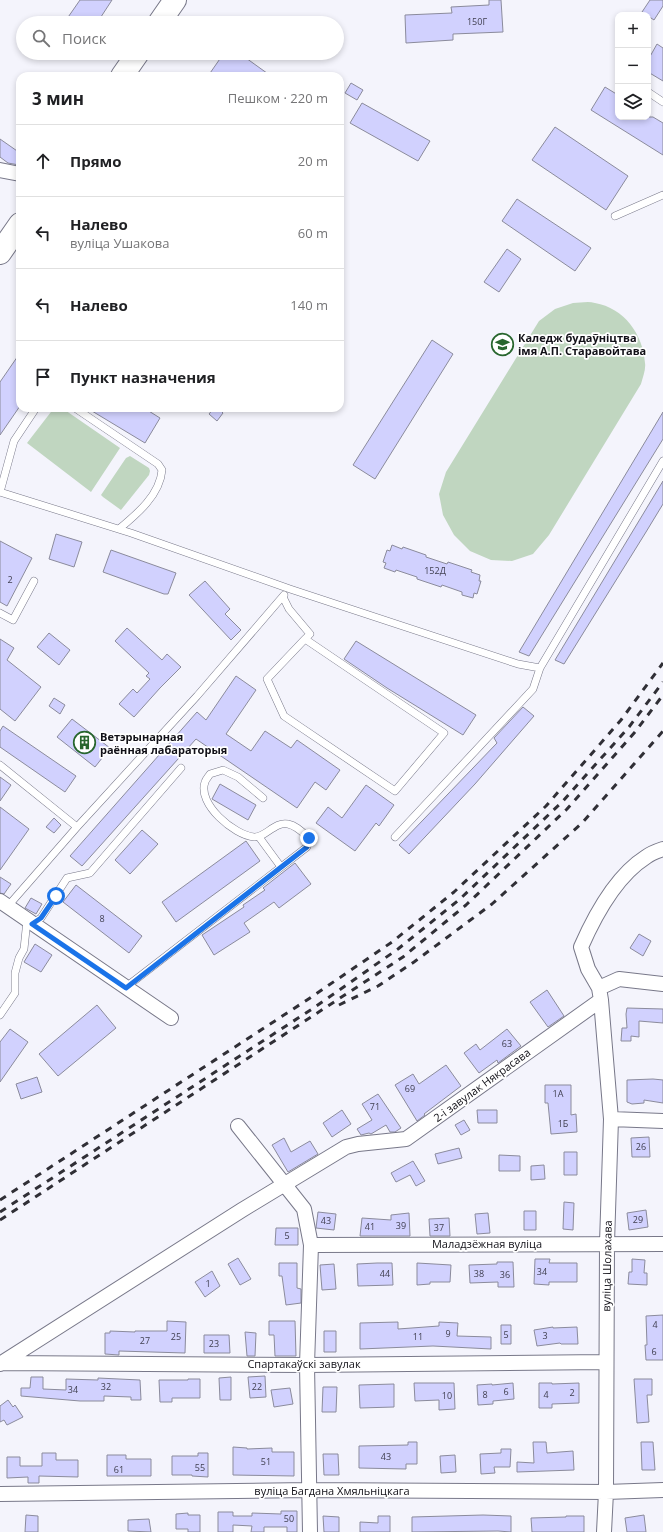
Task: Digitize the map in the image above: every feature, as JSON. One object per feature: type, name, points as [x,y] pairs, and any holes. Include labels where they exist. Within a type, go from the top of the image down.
[{"type":"main road","points":[[164,16],[175,0]]},
{"type":"main road","points":[[125,72],[133,60]]},
{"type":"main road","points":[[0,253],[16,230]]},
{"type":"street","points":[[0,170],[16,173]]},
{"type":"street","points":[[600,994],[588,969],[581,947],[595,916],[625,874],[646,856],[663,849]]},
{"type":"street","points":[[4,903],[171,1018]]},
{"type":"street","name":"2-і завулак Някрасава","points":[[1,1363],[242,1210],[286,1185],[346,1147],[358,1144],[406,1139],[619,979],[663,984]]},
{"type":"street","name":"вуліца Шолахава","points":[[600,994],[611,1119],[606,1243],[606,1492],[604,1532]]},
{"type":"street","points":[[611,1119],[663,1121]]},
{"type":"street","points":[[238,1126],[304,1209],[311,1245],[307,1365],[310,1532]]},
{"type":"street","name":"Маладзёжная вуліца","points":[[311,1245],[663,1244]]},
{"type":"street","name":"Спартакаўскі завулак","points":[[1,1363],[307,1365],[605,1362]]},
{"type":"street","name":"вуліца Багдана Хмяльніцкага","points":[[0,1494],[309,1490],[606,1492],[663,1490]]},
{"type":"lane","points":[[651,94],[663,102]]},
{"type":"lane","points":[[615,216],[663,195]]},
{"type":"lane","points":[[33,412],[14,441],[0,492],[119,529],[290,589],[518,664],[540,668]]},
{"type":"lane","points":[[81,412],[158,464],[162,470],[161,480],[143,508],[119,529]]},
{"type":"lane","points":[[395,837],[533,689],[540,668],[663,461]]},
{"type":"lane","points":[[0,613],[13,620],[34,581]]},
{"type":"lane","points":[[4,903],[77,828],[197,696],[290,589]]},
{"type":"lane","points":[[283,597],[289,609],[310,634],[305,639],[267,679],[284,716],[395,791],[444,733],[305,639]]},
{"type":"lane","points":[[0,765],[77,828]]},
{"type":"lane","points":[[0,1015],[15,993],[15,973],[19,958],[24,949],[30,922],[41,918],[67,878],[90,873],[181,768]]},
{"type":"lane","points":[[126,988],[307,847],[309,838],[297,828],[287,824],[273,827],[259,837],[240,833],[223,821],[210,808],[205,797],[205,783],[210,774],[223,770],[238,777],[263,798]]},
{"type":"lane","points":[[259,837],[281,867]]},
{"type":"green space","points":[[590,302],[605,306],[615,310],[630,324],[636,333],[643,352],[645,368],[641,384],[549,535],[533,554],[512,561],[491,560],[470,551],[454,535],[443,515],[439,494],[446,472],[539,321],[555,309],[573,303]]},
{"type":"green space","points":[[51,412],[68,412],[120,448],[91,492],[27,443]]},
{"type":"green space","points":[[130,456],[149,468],[150,471],[149,475],[121,510],[101,495],[126,458]]},
{"type":"building","points":[[80,0],[112,0],[102,16],[69,16]]},
{"type":"building","points":[[489,0],[501,0],[503,32],[453,34],[453,40],[406,43],[405,15],[452,13],[451,7],[489,5]]},
{"type":"building","points":[[650,0],[663,0],[663,6],[654,20],[651,18],[651,12],[642,12]]},
{"type":"building","points":[[657,44],[663,48],[663,81],[651,74],[651,55]]},
{"type":"building","points":[[219,60],[249,60],[265,72],[211,72]]},
{"type":"building","points":[[351,83],[363,90],[357,100],[345,93]]},
{"type":"building","points":[[605,87],[615,93],[615,120],[651,120],[651,117],[653,117],[663,123],[663,155],[591,110]]},
{"type":"building","points":[[362,103],[430,141],[418,161],[350,123]]},
{"type":"building","points":[[555,127],[628,176],[606,210],[532,160]]},
{"type":"building","points":[[0,139],[16,150],[16,164],[8,163],[0,157]]},
{"type":"building","points":[[517,199],[591,248],[575,271],[502,221]]},
{"type":"building","points":[[507,249],[521,259],[499,292],[484,282]]},
{"type":"building","points":[[432,340],[453,354],[375,479],[353,465]]},
{"type":"building","points":[[16,359],[16,412],[0,435],[0,382]]},
{"type":"building","points":[[94,412],[150,412],[160,418],[145,443]]},
{"type":"building","points":[[211,412],[223,413],[217,421],[209,414]]},
{"type":"building","points":[[663,412],[663,439],[529,656],[519,652]]},
{"type":"building","points":[[663,481],[663,504],[564,664],[555,660]]},
{"type":"building","points":[[56,534],[82,542],[74,567],[49,559]]},
{"type":"building","points":[[0,541],[32,558],[7,606],[0,602]]},
{"type":"building","points":[[392,545],[402,549],[403,547],[447,564],[448,562],[472,570],[471,572],[480,575],[479,581],[481,581],[477,594],[474,593],[473,598],[462,595],[462,592],[442,585],[441,587],[396,570],[395,572],[384,568],[386,563],[383,562],[387,550],[390,551]]},
{"type":"building","points":[[111,550],[176,573],[168,594],[164,594],[103,572]]},
{"type":"building","points":[[205,581],[230,609],[225,614],[241,630],[231,640],[189,595]]},
{"type":"building","points":[[127,628],[162,660],[167,654],[181,667],[134,717],[119,704],[133,689],[137,693],[150,679],[146,676],[149,673],[115,641]]},
{"type":"building","points":[[49,633],[70,650],[59,665],[37,647]]},
{"type":"building","points":[[0,639],[14,648],[7,660],[41,687],[15,721],[0,709]]},
{"type":"building","points":[[356,641],[476,715],[463,735],[387,688],[344,659]]},
{"type":"building","points":[[236,676],[256,690],[226,734],[251,751],[265,731],[291,748],[297,740],[340,770],[326,790],[315,782],[297,808],[196,739],[82,866],[70,856],[197,712],[206,720]]},
{"type":"building","points":[[54,698],[65,705],[60,714],[49,706]]},
{"type":"building","points":[[523,707],[534,716],[475,784],[409,854],[399,845],[497,743],[494,738]]},
{"type":"building","name":"Ветэрынарная раённая лабараторыя","points":[[72,719],[110,748],[95,767],[57,737]]},
{"type":"building","points":[[3,726],[76,776],[65,792],[0,747],[0,731]]},
{"type":"building","points":[[0,777],[11,785],[0,801]]},
{"type":"building","points":[[220,784],[256,805],[248,820],[212,799]]},
{"type":"building","points":[[366,785],[394,805],[379,826],[376,823],[355,851],[316,823],[328,807],[342,818]]},
{"type":"building","points":[[0,807],[29,829],[0,870]]},
{"type":"building","points":[[54,818],[61,825],[54,833],[46,827]]},
{"type":"building","points":[[142,830],[158,844],[130,874],[115,860]]},
{"type":"building","points":[[246,841],[260,861],[176,922],[162,902]]},
{"type":"building","points":[[295,863],[311,884],[279,908],[274,902],[244,923],[250,932],[214,955],[202,935],[244,907],[243,905],[265,890],[263,888]]},
{"type":"building","points":[[0,877],[11,884],[4,894],[0,893]]},
{"type":"building","points":[[76,885],[142,936],[129,953],[63,902]]},
{"type":"building","points":[[31,898],[42,904],[36,914],[25,908]]},
{"type":"building","points":[[639,934],[651,941],[643,956],[630,948]]},
{"type":"building","points":[[35,944],[52,955],[41,972],[24,962]]},
{"type":"building","points":[[547,990],[564,1016],[548,1027],[530,1002]]},
{"type":"building","points":[[97,1005],[116,1028],[58,1076],[39,1054]]},
{"type":"building","points":[[627,1008],[663,1009],[663,1023],[639,1021],[639,1037],[631,1036],[631,1041],[621,1041],[622,1028],[627,1028]]},
{"type":"building","points":[[10,1029],[28,1042],[0,1082],[0,1042]]},
{"type":"building","points":[[507,1029],[521,1046],[498,1063],[497,1060],[479,1073],[464,1053],[476,1044],[480,1050]]},
{"type":"building","points":[[446,1065],[461,1086],[417,1121],[395,1085],[413,1074],[419,1084]]},
{"type":"building","points":[[37,1077],[42,1092],[21,1099],[16,1084]]},
{"type":"building","points":[[627,1080],[663,1080],[663,1103],[644,1100],[644,1103],[632,1104],[627,1102]]},
{"type":"building","points":[[545,1085],[571,1085],[571,1115],[576,1114],[577,1132],[551,1134],[548,1103],[545,1103]]},
{"type":"building","points":[[378,1094],[401,1128],[395,1132],[390,1132],[386,1125],[371,1134],[361,1135],[357,1129],[372,1120],[362,1104]]},
{"type":"building","points":[[342,1110],[351,1124],[332,1137],[323,1123]]},
{"type":"building","points":[[477,1110],[497,1110],[497,1123],[478,1123]]},
{"type":"building","points":[[464,1120],[470,1130],[461,1135],[455,1125]]},
{"type":"building","points":[[649,1137],[650,1157],[632,1157],[631,1138]]},
{"type":"building","points":[[284,1138],[291,1152],[310,1141],[318,1154],[288,1172],[272,1145]]},
{"type":"building","points":[[459,1148],[462,1158],[438,1164],[435,1154]]},
{"type":"building","points":[[564,1152],[577,1152],[577,1175],[564,1175]]},
{"type":"building","points":[[499,1155],[520,1156],[520,1171],[499,1171]]},
{"type":"building","points":[[413,1161],[425,1181],[416,1186],[410,1175],[396,1182],[391,1173]]},
{"type":"building","points":[[544,1165],[545,1179],[531,1180],[531,1166]]},
{"type":"building","points":[[564,1202],[574,1203],[573,1230],[563,1229]]},
{"type":"building","points":[[646,1210],[648,1227],[629,1230],[627,1213]]},
{"type":"building","points":[[524,1211],[536,1211],[536,1230],[524,1230]]},
{"type":"building","points":[[318,1212],[336,1214],[334,1230],[316,1228]]},
{"type":"building","points":[[409,1213],[410,1236],[360,1236],[362,1218],[391,1220],[391,1215]]},
{"type":"building","points":[[488,1213],[490,1233],[477,1234],[475,1214]]},
{"type":"building","points":[[449,1218],[450,1236],[430,1236],[429,1219]]},
{"type":"building","points":[[276,1228],[298,1228],[298,1245],[275,1245]]},
{"type":"building","points":[[238,1258],[251,1279],[240,1285],[228,1264]]},
{"type":"building","points":[[535,1259],[550,1259],[549,1263],[577,1263],[577,1282],[549,1282],[549,1285],[534,1284]]},
{"type":"building","points":[[632,1259],[645,1260],[644,1273],[647,1273],[647,1285],[628,1284],[629,1272],[632,1272]]},
{"type":"building","points":[[497,1262],[513,1262],[514,1287],[498,1287],[498,1282],[470,1283],[469,1265],[497,1264]]},
{"type":"building","points":[[279,1263],[297,1263],[297,1288],[301,1289],[301,1303],[286,1305],[282,1276],[279,1276]]},
{"type":"building","points":[[392,1263],[393,1285],[358,1286],[357,1264]]},
{"type":"building","points":[[417,1263],[451,1265],[450,1282],[430,1282],[430,1284],[417,1285]]},
{"type":"building","points":[[334,1264],[336,1289],[322,1290],[320,1265]]},
{"type":"building","points":[[212,1271],[220,1286],[205,1297],[195,1282]]},
{"type":"building","points":[[663,1315],[663,1360],[646,1360],[646,1316]]},
{"type":"building","points":[[167,1321],[186,1322],[185,1353],[119,1351],[119,1355],[105,1354],[105,1333],[110,1333],[110,1331],[167,1331]]},
{"type":"building","points":[[269,1321],[295,1321],[296,1356],[275,1356],[274,1335],[269,1335]]},
{"type":"building","points":[[398,1322],[398,1329],[439,1326],[439,1322],[458,1323],[457,1336],[491,1337],[491,1349],[433,1346],[360,1349],[360,1323]]},
{"type":"building","points":[[501,1325],[511,1325],[511,1344],[501,1344]]},
{"type":"building","points":[[553,1327],[577,1327],[578,1344],[560,1343],[537,1346],[534,1330]]},
{"type":"building","points":[[324,1331],[336,1331],[336,1352],[324,1352]]},
{"type":"building","points":[[245,1332],[256,1333],[255,1356],[247,1356]]},
{"type":"building","points":[[204,1335],[229,1335],[230,1353],[204,1353]]},
{"type":"building","points":[[265,1376],[266,1397],[250,1398],[248,1377]]},
{"type":"building","points":[[31,1377],[43,1377],[43,1389],[66,1390],[66,1379],[98,1380],[98,1378],[140,1380],[141,1400],[131,1400],[131,1397],[104,1396],[104,1401],[80,1401],[21,1396],[21,1388],[30,1388]]},
{"type":"building","points":[[231,1377],[231,1400],[220,1400],[219,1378]]},
{"type":"building","points":[[200,1379],[200,1398],[172,1398],[172,1402],[160,1402],[159,1380]]},
{"type":"building","points":[[634,1379],[652,1379],[652,1395],[647,1395],[649,1422],[637,1423]]},
{"type":"building","points":[[414,1383],[454,1383],[455,1409],[439,1410],[439,1400],[415,1401]]},
{"type":"building","points":[[513,1383],[514,1399],[493,1401],[493,1404],[478,1405],[477,1385]]},
{"type":"building","points":[[539,1383],[579,1383],[579,1403],[552,1404],[552,1408],[539,1408]]},
{"type":"building","points":[[394,1384],[394,1407],[360,1408],[359,1385]]},
{"type":"building","points":[[323,1387],[337,1387],[336,1412],[322,1412]]},
{"type":"building","points":[[290,1388],[293,1404],[274,1407],[271,1390]]},
{"type":"building","points":[[8,1400],[13,1407],[15,1405],[23,1417],[7,1425],[4,1420],[0,1422],[0,1406]]},
{"type":"building","points":[[408,1442],[417,1442],[417,1464],[406,1464],[406,1469],[359,1468],[359,1446],[408,1445]]},
{"type":"building","points":[[533,1442],[546,1442],[547,1453],[573,1451],[574,1470],[517,1472],[517,1462],[534,1463]]},
{"type":"building","points":[[641,1442],[653,1442],[655,1470],[642,1470]]},
{"type":"building","points":[[233,1447],[247,1449],[272,1448],[272,1452],[294,1452],[294,1476],[233,1475]]},
{"type":"building","points":[[501,1449],[511,1449],[510,1467],[494,1467],[495,1473],[481,1474],[480,1454],[501,1453]]},
{"type":"building","points":[[42,1453],[56,1453],[56,1460],[78,1460],[78,1477],[39,1476],[39,1483],[28,1483],[28,1477],[7,1478],[7,1457],[20,1457],[20,1466],[42,1466]]},
{"type":"building","points":[[198,1453],[208,1453],[208,1477],[172,1475],[172,1456],[198,1456]]},
{"type":"building","points":[[323,1454],[338,1454],[339,1475],[324,1475]]},
{"type":"building","points":[[107,1455],[126,1455],[126,1459],[151,1459],[151,1476],[107,1476]]},
{"type":"building","points":[[455,1455],[456,1472],[441,1473],[440,1456]]},
{"type":"building","points":[[281,1511],[297,1511],[297,1532],[287,1532],[287,1527],[264,1527],[264,1532],[251,1532],[252,1526],[233,1525],[233,1532],[218,1532],[218,1512],[233,1512],[233,1516],[252,1516],[252,1513],[281,1514]]},
{"type":"building","points":[[188,1513],[188,1515],[200,1515],[200,1532],[188,1532],[188,1529],[176,1529],[176,1514]]},
{"type":"building","points":[[26,1515],[38,1516],[38,1532],[25,1532]]},
{"type":"building","points":[[483,1515],[511,1516],[511,1532],[412,1532],[412,1517]]},
{"type":"building","points":[[644,1515],[646,1532],[627,1532],[625,1518]]},
{"type":"building","points":[[323,1516],[339,1517],[339,1532],[324,1532]]},
{"type":"building","points":[[378,1516],[390,1516],[390,1532],[360,1532],[360,1522],[378,1523]]},
{"type":"building","points":[[584,1516],[584,1532],[532,1532],[531,1518]]},
{"type":"building","points":[[149,1519],[151,1532],[128,1531],[128,1520]]},
{"type":"railway","points":[[0,1200],[307,1000],[392,942],[454,892],[546,806],[621,720],[663,663]]},
{"type":"railway","points":[[0,1212],[312,1009],[398,949],[460,899],[562,802],[629,727],[663,682]]},
{"type":"railway","points":[[0,1220],[403,957],[466,905],[567,809],[635,732],[663,695]]},
{"type":"railway","points":[[339,1005],[378,986],[414,962],[492,904],[582,823],[663,731]]},
{"type":"place","name":"Каледж будаўніцтва імя А.П. Старавойтава","points":[[502,344]]},
{"type":"place","name":"Ветэрынарная раённая лабараторыя","points":[[84,743]]},
{"type":"route","points":[[56,896],[41,918],[32,924],[126,988],[307,847],[309,838]]}]
